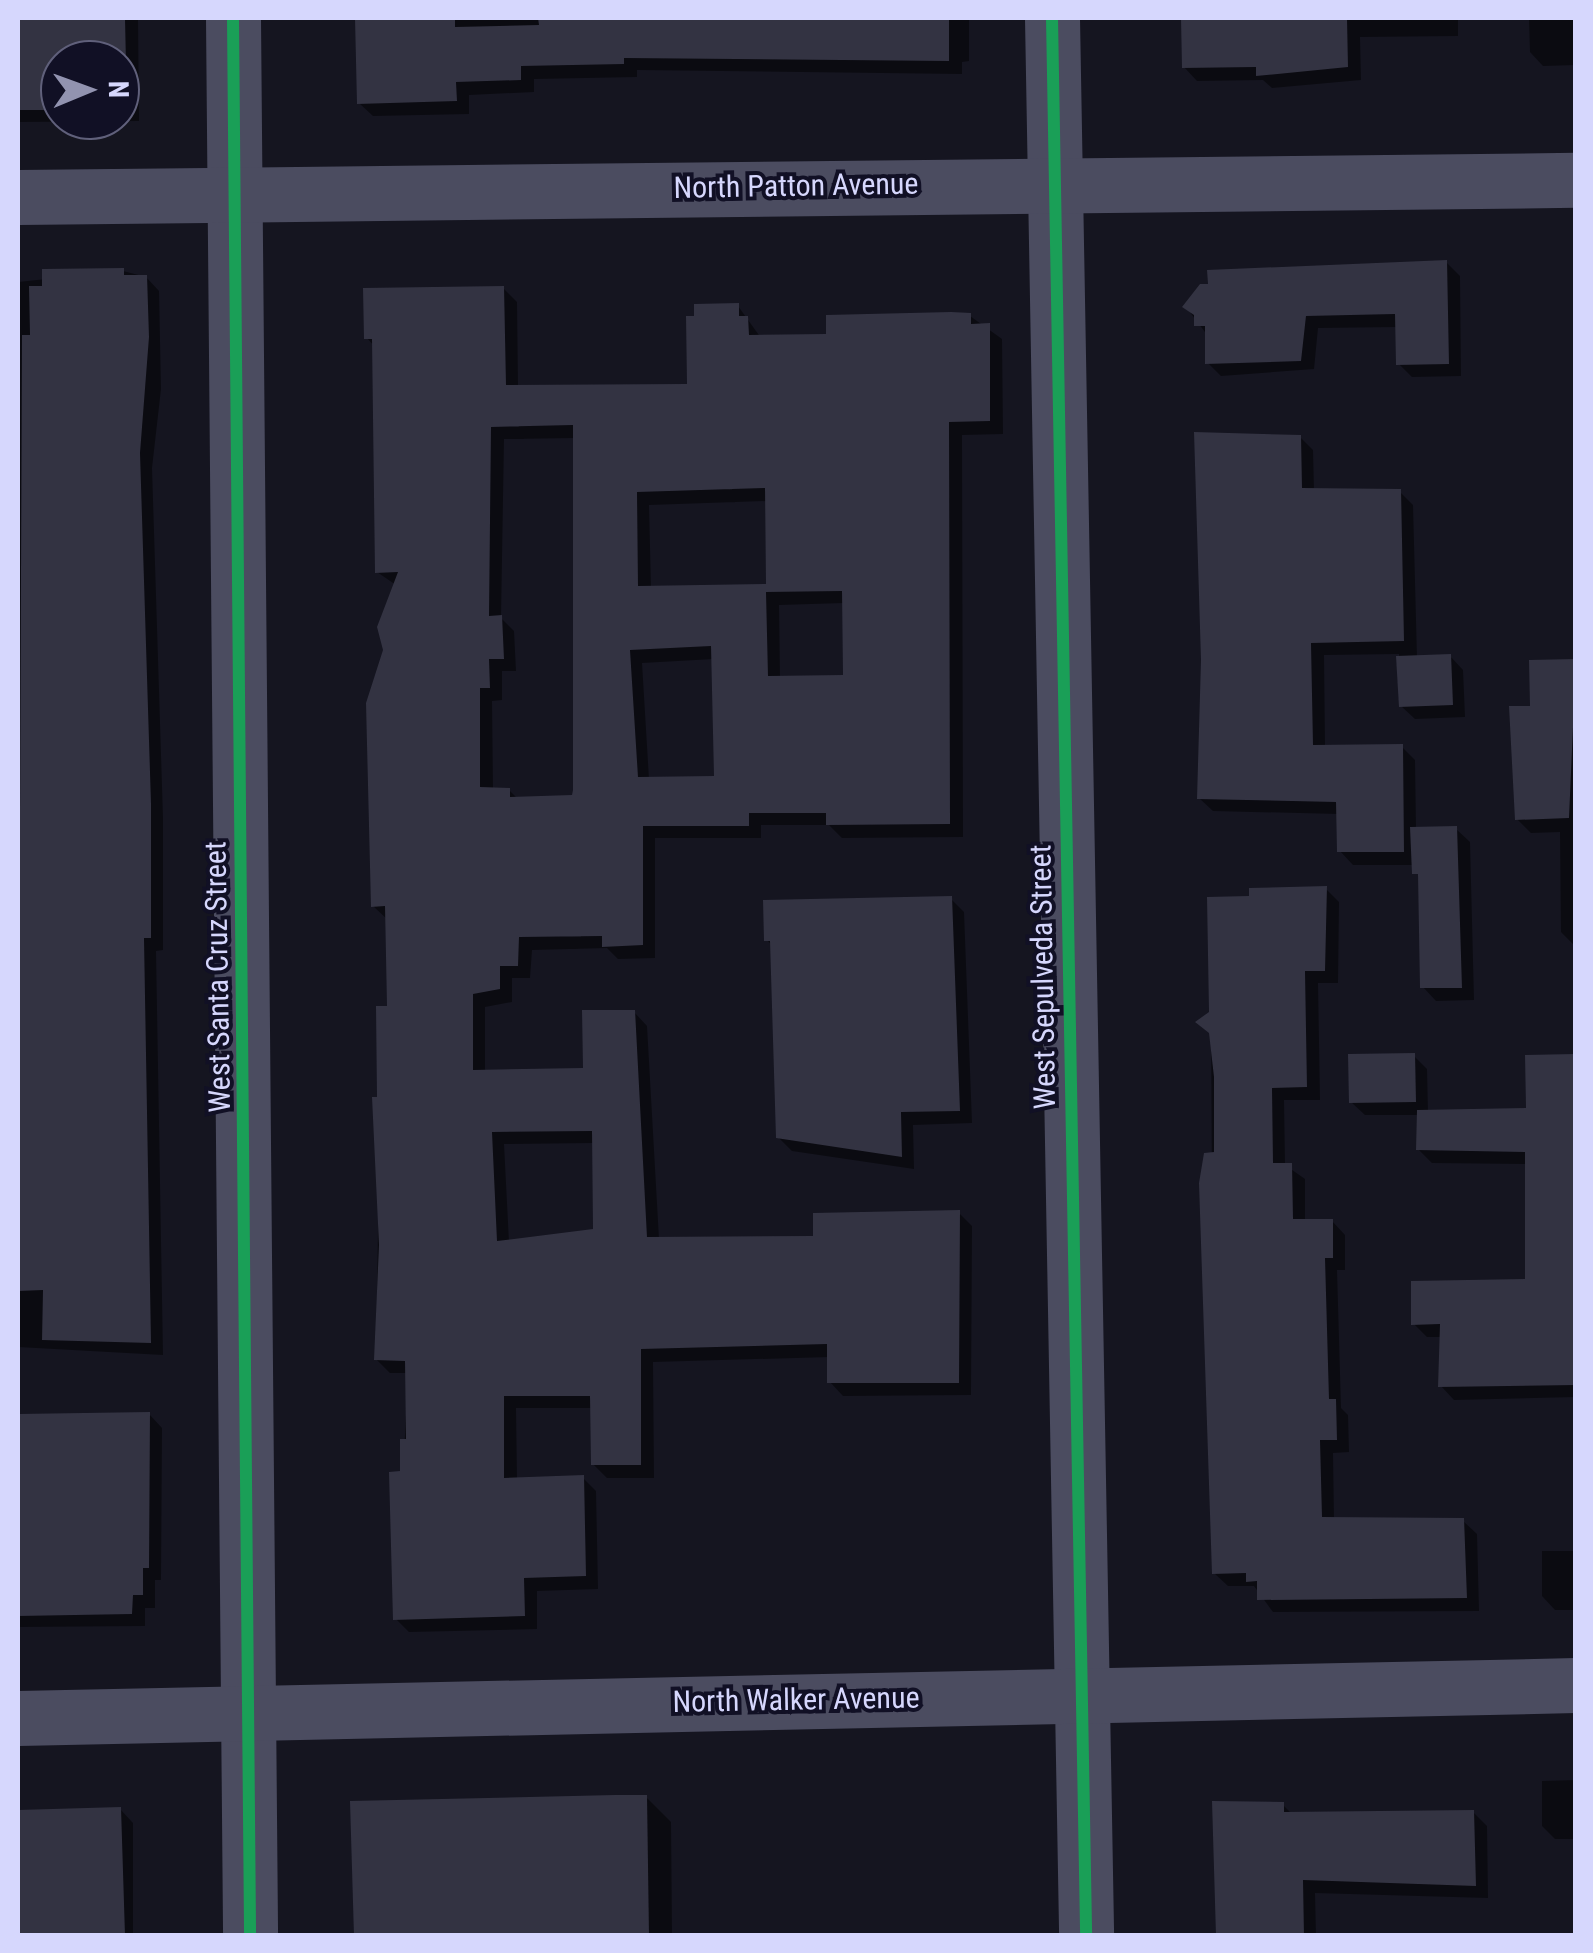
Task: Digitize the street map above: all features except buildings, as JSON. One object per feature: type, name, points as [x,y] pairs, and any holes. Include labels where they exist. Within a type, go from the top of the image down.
[{"type":"street","name":"West Santa Cruz Street","points":[[233,18],[250,1936]]},
{"type":"street","name":"West Sepulveda Street","points":[[1052,18],[1086,1936]]},
{"type":"street","name":"North Patton Avenue","points":[[18,197],[1054,182],[1576,180]]},
{"type":"street","name":"North Walker Avenue","points":[[18,1718],[1576,1685]]},
{"type":"cycle path","points":[[233,18],[250,1936]]},
{"type":"cycle path","points":[[1052,18],[1086,1936]]}]
